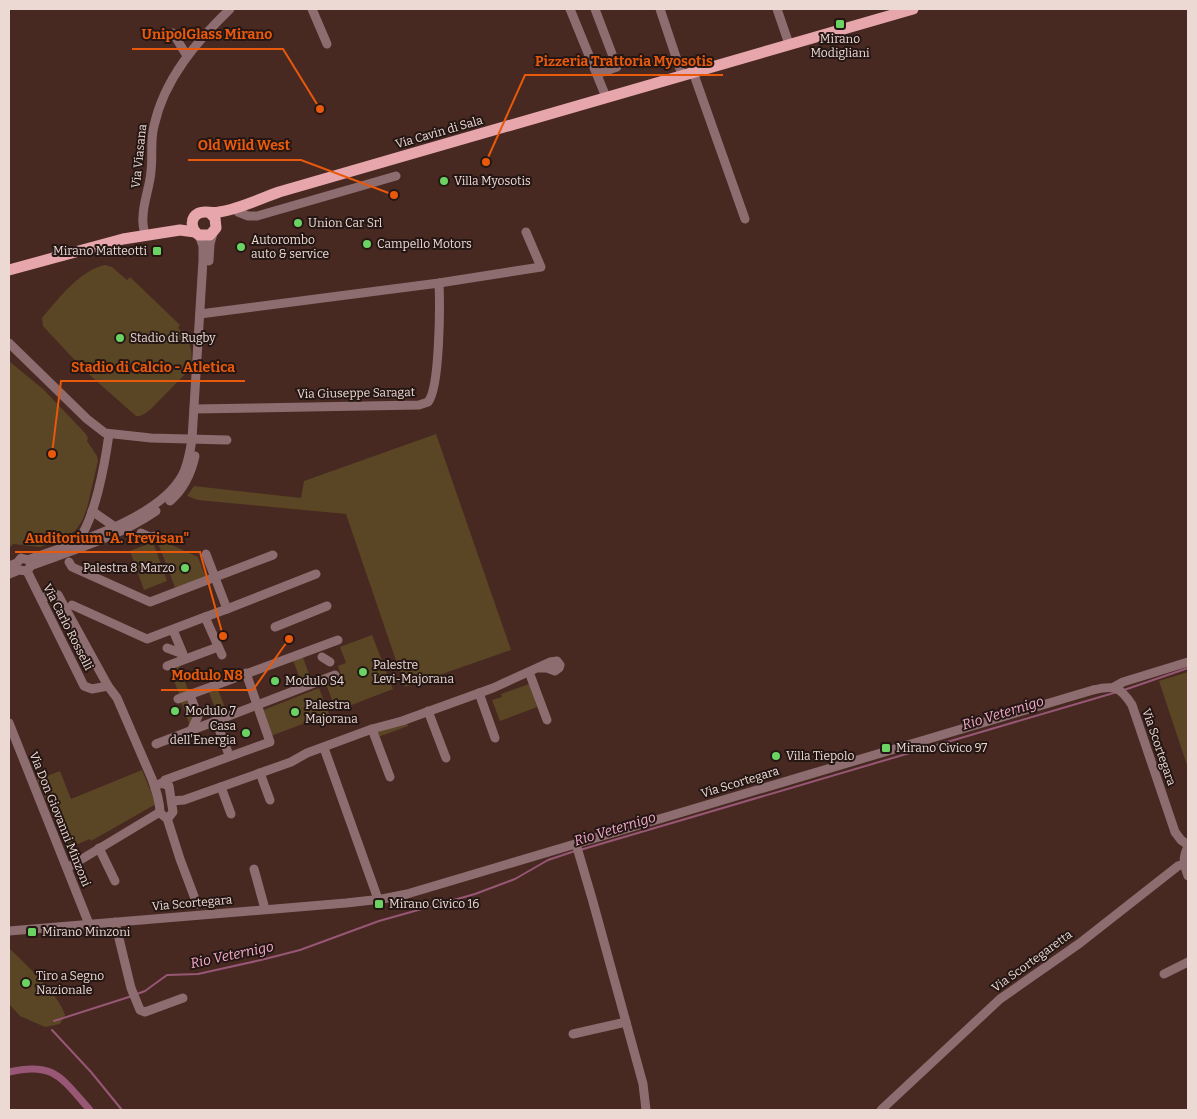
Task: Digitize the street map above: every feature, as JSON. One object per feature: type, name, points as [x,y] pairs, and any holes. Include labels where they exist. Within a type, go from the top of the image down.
[{"type":"main road","name":"Via Cavin di Sala","points":[[210,213],[913,9]]},
{"type":"main road","name":"Via Cavin di Sala","points":[[215,229],[238,212],[279,192]]},
{"type":"main road","points":[[9,270],[183,223],[193,219],[202,212],[210,213],[215,218],[215,229],[206,236],[180,230],[144,234]]},
{"type":"main road","points":[[193,219],[192,226],[197,233]]},
{"type":"street","name":"Via Viasana","points":[[144,234],[143,215],[151,171],[154,125],[168,89],[187,56],[205,33],[230,9]]},
{"type":"street","points":[[312,9],[327,44]]},
{"type":"street","points":[[570,9],[606,97]]},
{"type":"street","points":[[595,9],[617,66],[596,74]]},
{"type":"street","points":[[660,9],[745,219]]},
{"type":"street","points":[[777,9],[789,44]]},
{"type":"street","points":[[173,33],[187,56]]},
{"type":"street","points":[[238,212],[251,216],[260,216],[396,176]]},
{"type":"street","points":[[202,314],[210,244],[215,229]]},
{"type":"street","points":[[202,314],[439,283],[542,267],[526,232]]},
{"type":"street","points":[[22,566],[116,534],[141,522],[163,507],[179,492],[192,469],[204,255],[197,233]]},
{"type":"street","name":"Via Giuseppe Saragat","points":[[196,409],[426,404],[430,401],[432,395],[436,371],[439,283]]},
{"type":"street","points":[[9,343],[101,431],[109,434],[151,438],[227,440]]},
{"type":"street","points":[[77,542],[92,511],[107,453],[109,434]]},
{"type":"street","points":[[9,574],[22,566],[115,527],[146,511],[172,491],[183,475],[195,439]]},
{"type":"street","points":[[92,511],[115,527]]},
{"type":"street","points":[[141,533],[150,538],[157,536]]},
{"type":"street","points":[[206,554],[227,609]]},
{"type":"street","points":[[69,562],[72,567],[150,602],[273,555]]},
{"type":"street","name":"Via Carlo Rosselli","points":[[22,566],[41,599],[84,686],[92,689],[108,686]]},
{"type":"street","points":[[72,606],[147,639],[316,574]]},
{"type":"street","points":[[41,599],[53,593],[58,595],[108,686],[117,698],[152,779],[160,785],[168,786],[173,805],[171,816],[163,815],[99,848],[66,868]]},
{"type":"street","points":[[275,626],[328,606]]},
{"type":"street","points":[[167,666],[220,651],[205,617]]},
{"type":"street","points":[[167,648],[183,654],[173,630]]},
{"type":"street","points":[[178,699],[338,640]]},
{"type":"street","points":[[322,657],[330,662]]},
{"type":"street","name":"Via Scortegara","points":[[1119,690],[1123,682],[1188,662]]},
{"type":"street","points":[[173,805],[372,729],[402,721],[480,692],[538,668]]},
{"type":"street","points":[[529,672],[547,720]]},
{"type":"street","points":[[197,904],[163,815],[160,805],[160,785],[165,780],[229,755],[270,742],[246,673]]},
{"type":"street","points":[[156,744],[335,675]]},
{"type":"street","name":"Via Scortegara","points":[[9,931],[378,899],[415,892],[1093,690],[1119,690]]},
{"type":"street","name":"Via Scortegara","points":[[1119,690],[1134,711],[1175,832],[1188,846]]},
{"type":"street","points":[[480,692],[495,738]]},
{"type":"street","points":[[190,695],[198,716],[191,731]]},
{"type":"street","points":[[428,711],[446,758]]},
{"type":"street","points":[[216,721],[229,755]]},
{"type":"street","name":"Via Don Giovanni Minzoni","points":[[9,723],[89,924]]},
{"type":"street","points":[[372,729],[390,777]]},
{"type":"street","points":[[324,748],[378,899]]},
{"type":"street","points":[[260,773],[270,800]]},
{"type":"street","points":[[221,787],[231,814]]},
{"type":"street","points":[[576,844],[643,1084],[646,1110]]},
{"type":"street","points":[[1188,846],[1184,854],[1184,864],[1188,876]]},
{"type":"street","points":[[99,848],[115,881]]},
{"type":"street","name":"Via Scortegaretta","points":[[881,1110],[1000,999],[1080,942],[1178,866],[1184,864]]},
{"type":"street","points":[[254,869],[265,909]]},
{"type":"street","points":[[115,922],[134,995],[140,1010],[145,1012],[183,998]]},
{"type":"street","points":[[1164,974],[1188,962]]},
{"type":"street","points":[[573,1034],[626,1022]]},
{"type":"shaded area","name":"Stadio di Rugby","points":[[105,265],[112,267],[127,280],[130,277],[180,325],[178,328],[186,337],[190,346],[192,356],[191,368],[152,408],[140,416],[136,416],[84,370],[43,326],[42,318],[70,286],[87,273]]},
{"type":"shaded area","points":[[10,362],[43,389],[86,434],[87,441],[97,456],[98,461],[82,521],[75,531],[62,539],[40,547],[13,544],[9,548]]},
{"type":"shaded area","points":[[436,434],[511,650],[405,687],[346,514],[198,500],[187,496],[194,486],[301,498],[304,481]]},
{"type":"shaded area","name":"Palestra 8 Marzo","points":[[156,538],[198,557],[206,578],[176,590]]},
{"type":"shaded area","points":[[153,542],[167,581],[144,590],[130,551]]},
{"type":"shaded area","name":"Palestre Levi-Majorana","points":[[372,635],[393,689],[336,711],[325,681],[341,675],[338,666],[346,663],[340,647]]},
{"type":"shaded area","points":[[302,655],[312,682],[303,686],[292,658]]},
{"type":"shaded area","points":[[179,665],[189,693],[180,696],[169,669]]},
{"type":"shaded area","points":[[1188,672],[1188,768],[1159,681]]},
{"type":"shaded area","points":[[529,684],[537,707],[500,721],[492,700],[502,697],[501,694]]},
{"type":"shaded area","points":[[217,687],[228,715],[219,718],[208,690]]},
{"type":"shaded area","name":"Palestra Majorana","points":[[319,688],[329,714],[271,736],[261,711]]},
{"type":"shaded area","points":[[189,696],[197,716],[191,728],[180,700]]},
{"type":"shaded area","points":[[407,723],[408,726],[378,737],[377,733],[379,731]]},
{"type":"shaded area","points":[[142,770],[156,804],[91,841],[90,839],[68,848],[37,780],[60,771],[71,799]]},
{"type":"shaded area","name":"Tiro a Segno Nazionale","points":[[9,948],[56,998],[65,1015],[60,1024],[45,1027],[20,1016],[9,1004]]},
{"type":"waterway","name":"Rio Veternigo","points":[[1124,690],[1188,668]]},
{"type":"waterway","name":"Rio Veternigo","points":[[580,850],[1117,692]]},
{"type":"waterway","name":"Rio Veternigo","points":[[137,994],[145,991],[167,975],[198,974],[300,950],[379,921],[475,894],[515,879],[548,860],[575,851]]},
{"type":"waterway","name":"Rio Veternigo","points":[[54,1021],[132,996]]},
{"type":"waterway","points":[[52,1030],[91,1072],[122,1110]]},
{"type":"waterway","points":[[9,1072],[37,1069],[56,1075],[72,1089],[90,1110]]},
{"type":"place","name":"Mirano Modigliani","points":[[840,24]]},
{"type":"place","name":"UnipolGlass Mirano","points":[[320,109]]},
{"type":"place","name":"Pizzeria Trattoria Myosotis","points":[[486,162]]},
{"type":"place","name":"Villa Myosotis","points":[[444,181]]},
{"type":"place","name":"Old Wild West","points":[[394,195]]},
{"type":"place","name":"Union Car Srl","points":[[298,223]]},
{"type":"place","name":"Campello Motors","points":[[367,244]]},
{"type":"place","name":"Autorombo auto & service","points":[[241,247]]},
{"type":"place","name":"Mirano Matteotti","points":[[157,251]]},
{"type":"place","name":"Stadio di Rugby","points":[[120,338]]},
{"type":"place","name":"Stadio di Calcio - Atletica","points":[[52,454]]},
{"type":"place","name":"Palestra 8 Marzo","points":[[185,568]]},
{"type":"place","name":"Auditorium \"A. Trevisan\"","points":[[223,636]]},
{"type":"place","name":"Modulo N8","points":[[289,639]]},
{"type":"place","name":"Palestre Levi-Majorana","points":[[363,672]]},
{"type":"place","name":"Modulo S4","points":[[275,681]]},
{"type":"place","name":"Modulo 7","points":[[175,711]]},
{"type":"place","name":"Palestra Majorana","points":[[295,712]]},
{"type":"place","name":"Casa dell'Energia","points":[[246,733]]},
{"type":"place","name":"Mirano Civico 97","points":[[886,748]]},
{"type":"place","name":"Villa Tiepolo","points":[[776,756]]},
{"type":"place","name":"Mirano Civico 16","points":[[379,904]]},
{"type":"place","name":"Mirano Minzoni","points":[[32,932]]},
{"type":"place","name":"Tiro a Segno Nazionale","points":[[26,983]]}]
